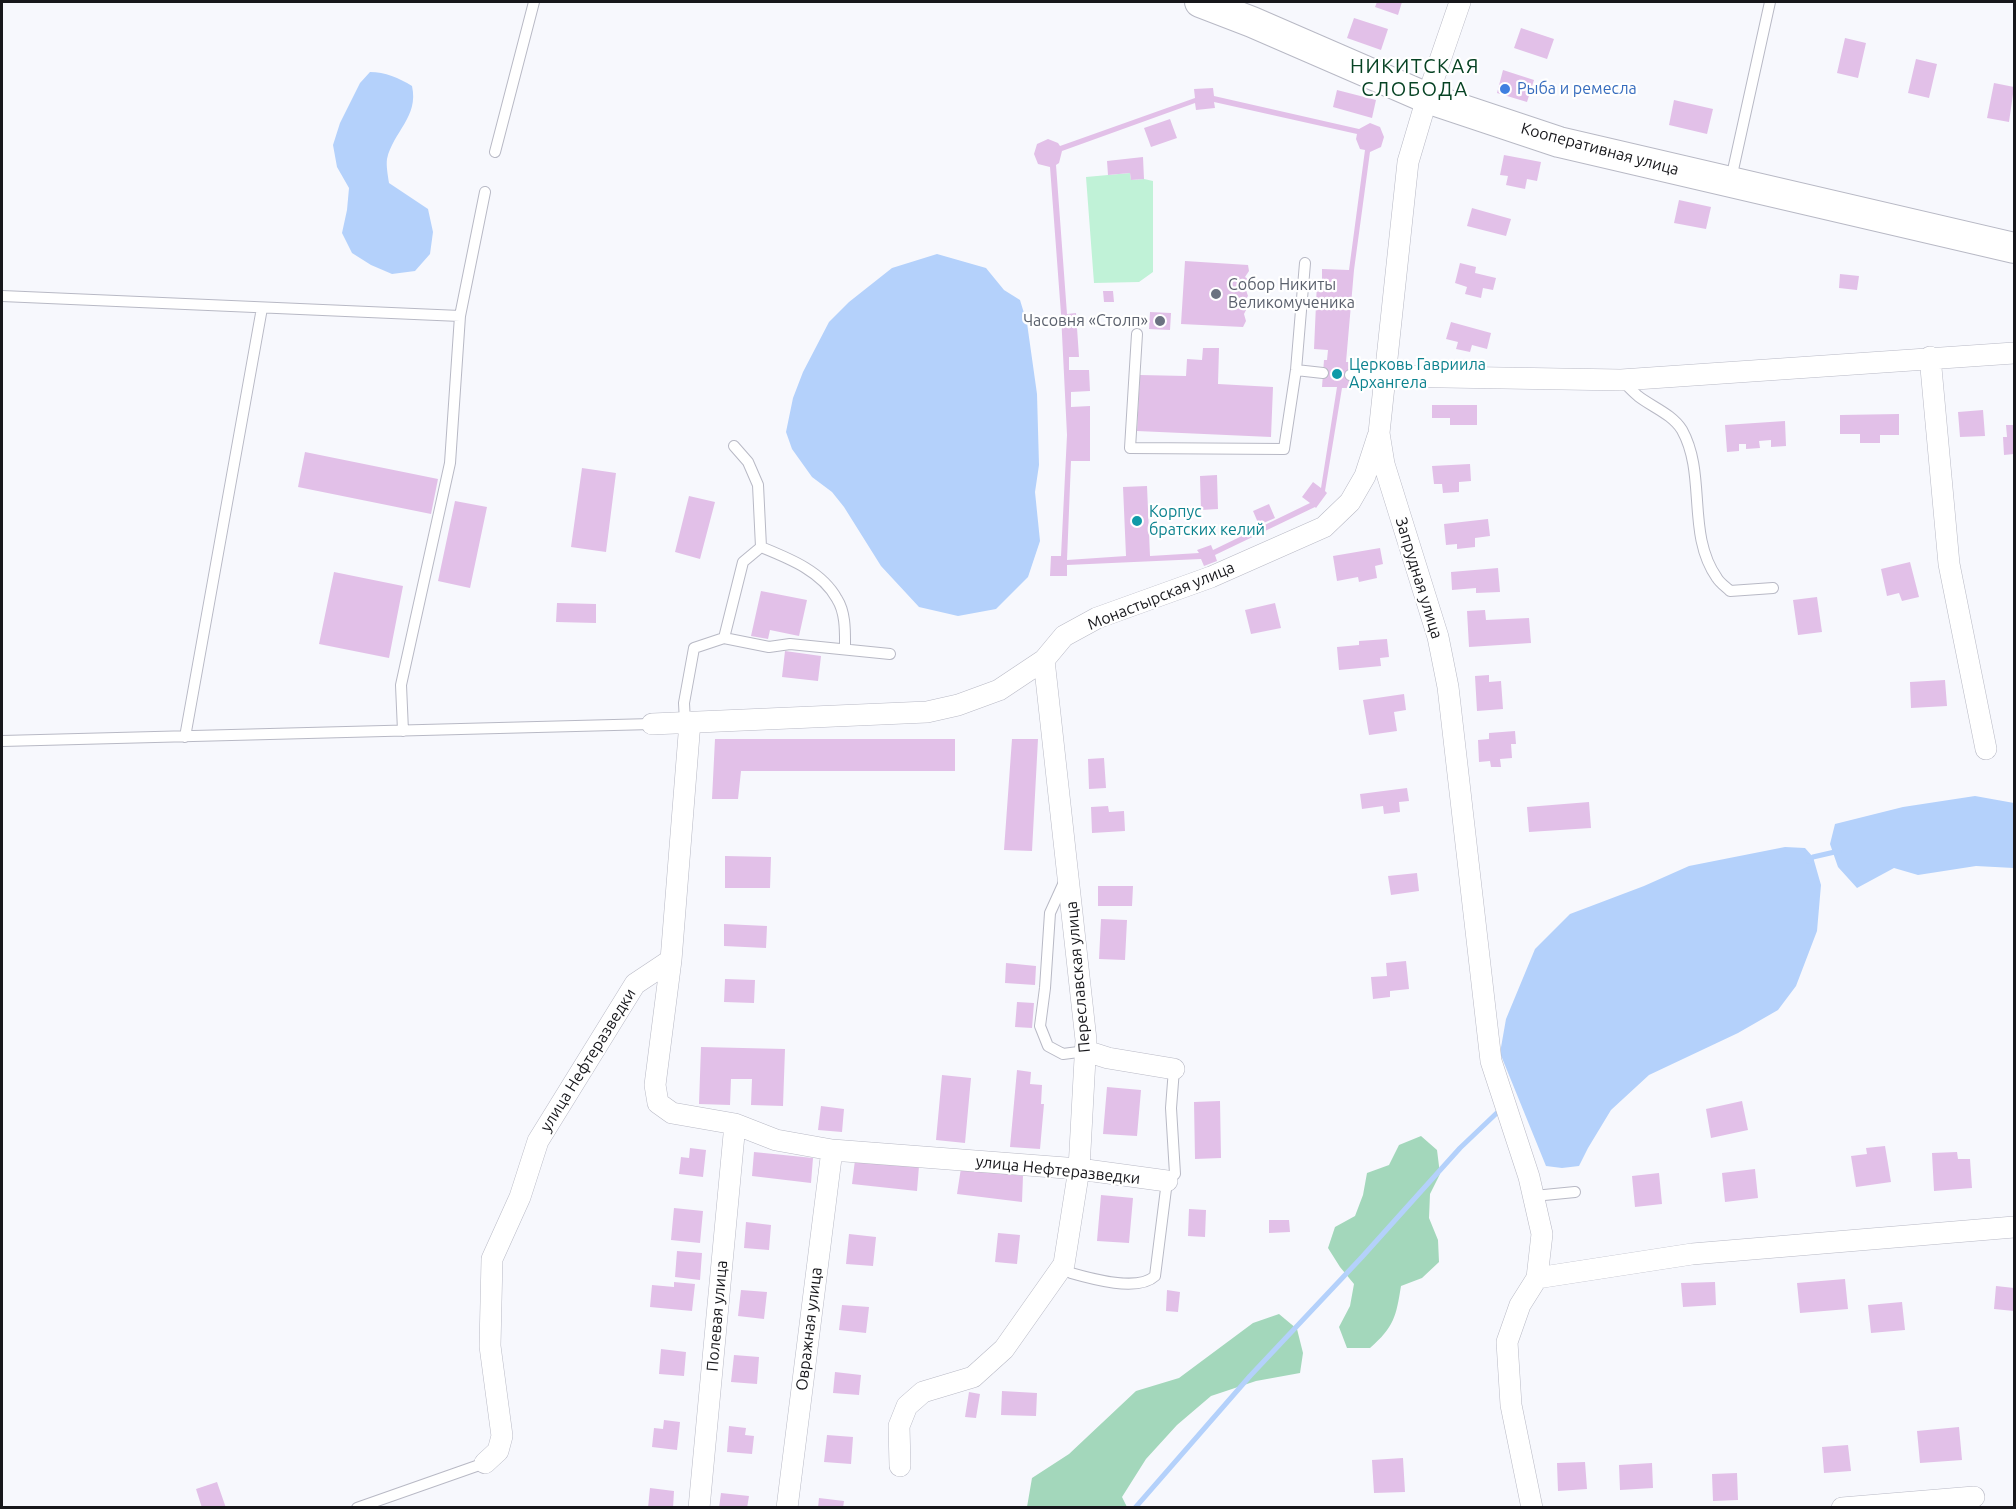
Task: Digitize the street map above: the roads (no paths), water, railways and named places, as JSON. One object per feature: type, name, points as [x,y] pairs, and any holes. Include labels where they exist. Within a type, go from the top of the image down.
[{"type":"street","name":"Кооперативная улица","points":[[1200,2],[1252,22],[1427,98],[1559,142],[2014,248]]},
{"type":"street","name":"Запрудная улица","points":[[1460,2],[1408,162],[1379,433],[1384,464],[1438,637],[1449,687],[1491,1061],[1511,1117],[1534,1196],[1542,1234],[1537,1278]]},
{"type":"street","points":[[1385,376],[1621,380],[2014,353]]},
{"type":"street","points":[[1930,357],[1949,564],[1986,749]]},
{"type":"street","name":"Монастырская улица","points":[[652,724],[927,712],[958,705],[999,690],[1044,660],[1064,636],[1097,618],[1211,577],[1324,527],[1350,502],[1365,476],[1379,433]]},
{"type":"street","name":"Переславская улица","points":[[900,1466],[899,1426],[907,1406],[923,1392],[972,1377],[1004,1348],[1064,1264],[1079,1169],[1086,1040],[1044,660]]},
{"type":"street","points":[[671,960],[688,722]]},
{"type":"street","name":"улица Нефтеразведки","points":[[671,960],[656,1085],[658,1102],[672,1113],[735,1124],[776,1140],[832,1150],[1079,1169],[1167,1181]]},
{"type":"street","name":"улица Нефтеразведки","points":[[485,1463],[498,1451],[502,1436],[490,1346],[492,1259],[520,1197],[538,1141],[635,984],[671,960]]},
{"type":"street","points":[[1086,1051],[1108,1058],[1174,1069]]},
{"type":"street","name":"Полевая улица","points":[[699,1508],[735,1124]]},
{"type":"street","name":"Овражная улица","points":[[787,1508],[832,1150]]},
{"type":"street","points":[[1532,1508],[1511,1405],[1507,1342],[1520,1305],[1537,1278],[1692,1254],[2014,1227]]},
{"type":"street","points":[[1842,1508],[1974,1497]]},
{"type":"lane","points":[[495,152],[534,2]]},
{"type":"lane","points":[[1730,182],[1770,2]]},
{"type":"lane","points":[[403,731],[401,686],[450,463],[460,316],[485,192]]},
{"type":"lane","points":[[1137,334],[1131,448],[1284,449],[1296,370],[1305,263]]},
{"type":"lane","points":[[2,296],[460,316]]},
{"type":"lane","points":[[185,737],[262,308]]},
{"type":"lane","points":[[1296,370],[1323,373]]},
{"type":"lane","points":[[1350,375],[1385,376]]},
{"type":"lane","points":[[1621,380],[1680,427],[1689,444],[1694,464],[1699,527],[1706,555],[1717,578],[1730,591],[1773,588]]},
{"type":"lane","points":[[734,447],[748,462],[758,485],[761,547]]},
{"type":"lane","points":[[724,638],[743,562],[761,547]]},
{"type":"lane","points":[[761,547],[795,561],[822,580],[838,599],[845,624],[845,649]]},
{"type":"lane","points":[[688,722],[684,703],[694,648],[724,638],[769,647],[790,644],[890,654]]},
{"type":"lane","points":[[2,741],[652,724]]},
{"type":"lane","points":[[1068,874],[1050,913],[1040,1026],[1048,1046],[1063,1054],[1086,1051]]},
{"type":"lane","points":[[1064,1264],[1071,1273],[1091,1279],[1135,1283],[1150,1281],[1155,1276],[1167,1181],[1175,1174],[1171,1108],[1174,1069]]},
{"type":"lane","points":[[1534,1196],[1575,1192]]},
{"type":"lane","points":[[357,1508],[485,1463]]},
{"type":"water","points":[[370,72],[392,76],[412,86],[412,107],[390,149],[387,165],[389,183],[428,209],[433,232],[430,254],[415,271],[392,274],[371,265],[352,253],[342,233],[349,188],[337,167],[333,145],[340,123],[360,83]]},
{"type":"water","points":[[937,254],[986,268],[1004,290],[1020,300],[1027,323],[1037,394],[1039,465],[1035,492],[1040,541],[1028,577],[996,609],[958,616],[919,607],[881,566],[832,492],[812,477],[792,449],[786,432],[793,398],[803,372],[829,322],[849,302],[892,268]]},
{"type":"water","points":[[1975,796],[2014,803],[2014,868],[1976,866],[1918,875],[1894,868],[1857,888],[1838,867],[1830,844],[1835,824],[1903,807]]},
{"type":"water","points":[[1785,847],[1805,848],[1813,857],[1821,885],[1817,931],[1796,986],[1778,1010],[1738,1033],[1649,1075],[1611,1110],[1579,1166],[1562,1168],[1546,1166],[1500,1053],[1506,1019],[1535,949],[1570,914],[1689,866]]},
{"type":"waterway","points":[[1808,861],[1813,857],[1839,851]]},
{"type":"waterway","points":[[1135,1508],[1250,1376],[1460,1148],[1502,1108]]},
{"type":"place","name":"Рыба и ремесла","points":[[1505,89]]},
{"type":"place","name":"Собор Никиты Великомученика","points":[[1216,294]]},
{"type":"place","name":"Часовня «Столп»","points":[[1160,321]]},
{"type":"place","name":"Церковь Гавриила Архангела","points":[[1337,374]]},
{"type":"place","name":"Корпус братских келий","points":[[1137,521]]},
{"type":"district","name":"НИКИТСКАЯ СЛОБОДА","points":[[1415,78]]}]
